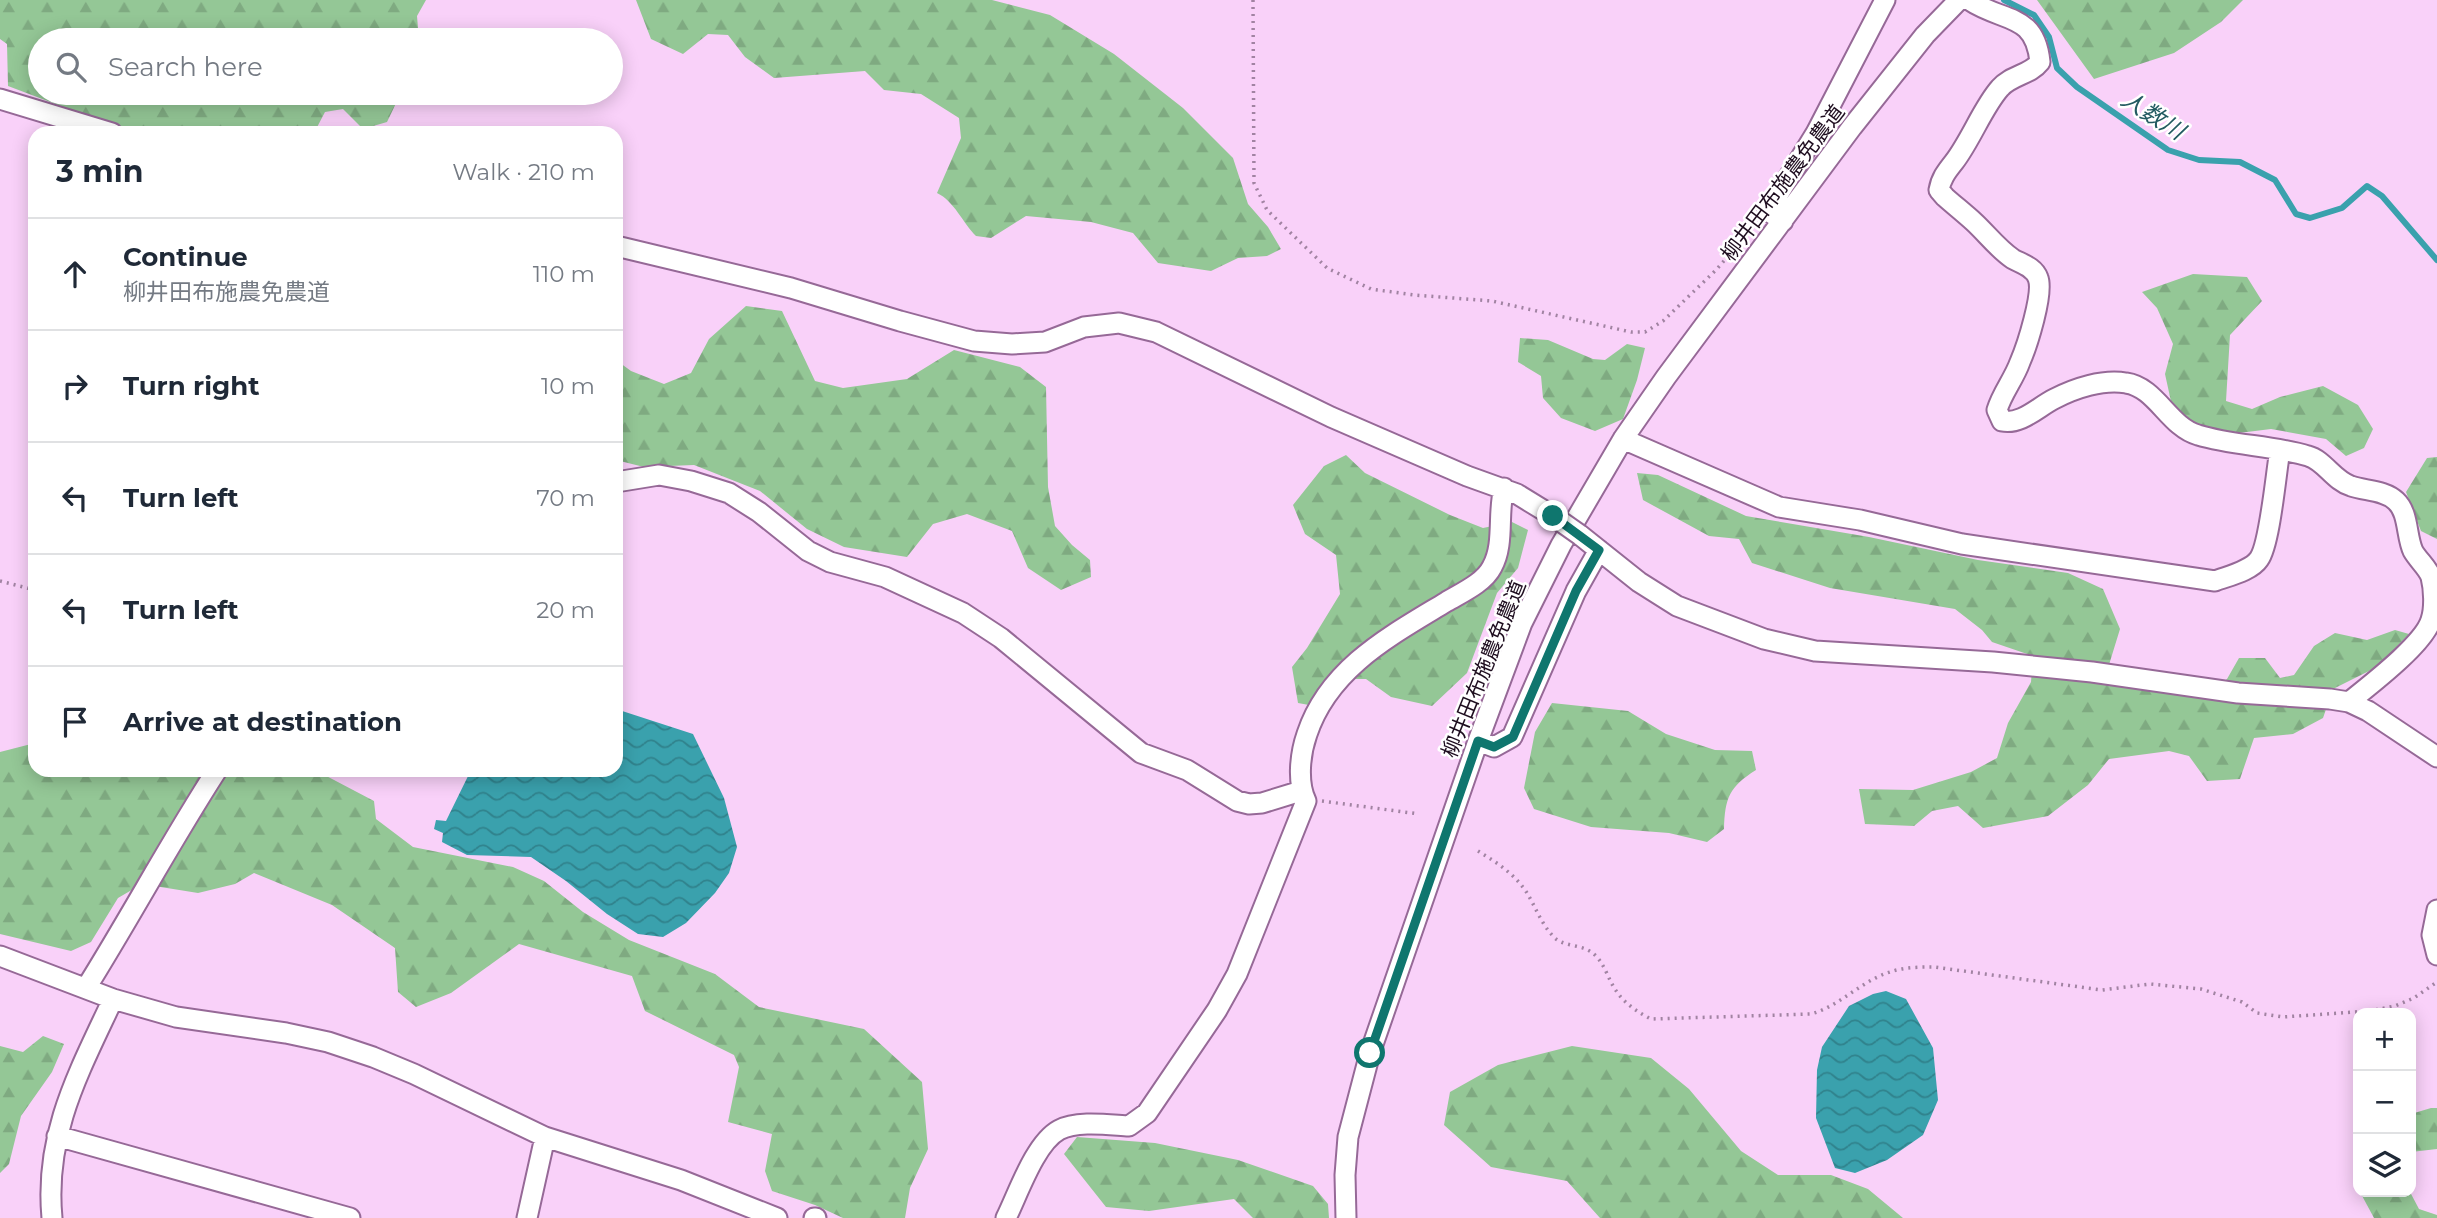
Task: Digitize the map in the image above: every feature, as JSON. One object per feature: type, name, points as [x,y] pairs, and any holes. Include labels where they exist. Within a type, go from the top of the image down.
[{"type":"street","points":[[1783,221],[1768,211],[1816,133],[1885,0]]},
{"type":"street","name":"柳井田布施農免農道","points":[[1346,1218],[1348,1137],[1370,1053],[1478,741],[1528,612],[1561,545],[1623,439],[1666,377],[1852,127],[1925,35],[1959,0]]},
{"type":"street","points":[[1969,0],[1980,8],[2030,30],[2038,42],[2040,62],[2034,69],[2012,76],[1999,89],[1970,139],[1940,180],[1939,190],[1944,197],[1998,246],[2038,276],[2039,288],[2033,322],[2021,361],[1997,410],[2002,421],[2021,419],[2057,397],[2083,388],[2108,382],[2129,383],[2143,389],[2174,420],[2194,434],[2311,456],[2348,486],[2378,492],[2396,501],[2405,517],[2413,550],[2430,576],[2433,598],[2431,621],[2414,645],[2350,702]]},
{"type":"street","points":[[0,99],[89,126]]},
{"type":"street","points":[[623,248],[791,288],[974,341],[1012,344],[1045,342],[1084,327],[1119,323],[1156,332],[1331,417],[1467,477],[1504,488],[1553,516],[1639,582],[1677,606],[1764,639],[1815,651],[2030,666],[2238,693],[2305,696],[2350,702],[2437,757]]},
{"type":"street","points":[[1623,439],[1779,506],[1800,512],[1860,520],[1962,544],[2215,580],[2236,573],[2259,560],[2265,544],[2280,450]]},
{"type":"street","points":[[623,481],[659,475],[691,481],[729,493],[759,512],[807,551],[830,562],[886,577],[910,587],[972,620],[1028,659],[1141,753],[1187,770],[1237,801],[1250,804],[1303,796]]},
{"type":"street","points":[[1006,1218],[1045,1140],[1060,1128],[1093,1124],[1129,1126],[1147,1113],[1217,1010],[1237,974],[1303,796],[1302,749],[1313,717],[1330,689],[1353,663],[1403,628],[1475,584],[1492,569],[1497,553],[1500,500],[1504,488]]},
{"type":"street","points":[[1478,741],[1494,747],[1513,737],[1576,591],[1599,550]]},
{"type":"street","points":[[86,988],[213,777]]},
{"type":"street","points":[[2437,910],[2432,935],[2437,955]]},
{"type":"street","points":[[0,956],[113,999],[176,1017],[328,1042],[414,1074],[545,1137],[681,1180],[777,1218]]},
{"type":"street","points":[[52,1218],[49,1187],[57,1136],[68,1094],[113,999]]},
{"type":"street","points":[[57,1136],[350,1218]]},
{"type":"street","points":[[527,1218],[545,1137]]},
{"type":"path","points":[[1254,0],[1254,183],[1267,210],[1327,268],[1371,289],[1492,301],[1596,325],[1645,332],[1662,321],[1699,287],[1742,240]]},
{"type":"path","points":[[0,581],[28,588]]},
{"type":"path","points":[[1303,796],[1419,814]]},
{"type":"path","points":[[1478,851],[1501,865],[1525,890],[1558,941],[1594,953],[1604,965],[1617,993],[1639,1013],[1651,1019],[1811,1014],[1823,1010],[1890,972],[1914,967],[1934,967],[2102,990],[2150,984],[2201,989],[2242,1002],[2257,1013],[2283,1017],[2369,1011],[2395,1006],[2414,998],[2437,982]]},
{"type":"green space","points":[[0,0],[426,0],[417,16],[418,28],[28,28],[28,94],[8,86],[7,44],[0,39]]},
{"type":"green space","points":[[636,0],[992,0],[1050,15],[1114,54],[1183,108],[1233,158],[1248,204],[1268,227],[1281,249],[1267,256],[1238,258],[1211,271],[1158,263],[1133,233],[1091,222],[1026,216],[991,238],[976,236],[953,207],[937,193],[961,138],[959,118],[921,94],[884,90],[865,71],[774,78],[745,57],[728,35],[708,34],[683,54],[651,39]]},
{"type":"green space","points":[[2037,0],[2243,0],[2221,22],[2174,53],[2094,79]]},
{"type":"green space","points":[[58,105],[395,105],[387,122],[373,126],[360,126],[343,109],[325,112],[318,126],[114,126]]},
{"type":"green space","points":[[2193,274],[2247,277],[2262,301],[2230,335],[2226,401],[2252,409],[2280,397],[2323,386],[2358,405],[2373,429],[2364,448],[2346,456],[2326,439],[2271,429],[2239,433],[2199,427],[2172,406],[2165,374],[2173,344],[2157,308],[2142,292]]},
{"type":"green space","points":[[746,306],[782,311],[815,381],[843,388],[907,379],[954,350],[1020,367],[1046,387],[1048,487],[1055,526],[1090,560],[1091,577],[1061,590],[1028,568],[1012,531],[967,514],[933,524],[907,557],[844,547],[807,529],[760,491],[694,465],[644,467],[623,462],[623,365],[664,384],[691,373],[709,339]]},
{"type":"green space","points":[[1520,338],[1548,340],[1593,359],[1605,360],[1627,344],[1645,348],[1623,419],[1595,431],[1561,418],[1543,398],[1541,376],[1518,362]]},
{"type":"green space","points":[[1346,455],[1365,473],[1450,515],[1483,528],[1512,522],[1528,530],[1518,568],[1497,593],[1467,673],[1432,706],[1391,697],[1366,679],[1332,679],[1309,705],[1298,703],[1292,667],[1340,594],[1336,555],[1305,534],[1293,505],[1324,466]]},
{"type":"green space","points":[[2437,457],[2437,539],[2421,531],[2406,492],[2427,458]]},
{"type":"green space","points":[[1637,473],[1658,475],[1746,516],[1869,537],[1978,560],[2068,573],[2103,589],[2120,629],[2108,668],[2128,688],[2207,696],[2227,679],[2239,658],[2265,658],[2280,678],[2294,675],[2314,646],[2335,633],[2367,640],[2395,630],[2409,634],[2377,667],[2333,689],[2323,718],[2293,734],[2254,738],[2240,779],[2207,781],[2189,756],[2169,751],[2109,759],[2088,785],[2048,816],[1983,828],[1958,806],[1932,811],[1914,826],[1865,824],[1859,789],[1913,790],[1971,772],[1997,758],[2008,723],[2031,682],[2033,656],[1992,642],[1982,630],[1955,609],[1830,588],[1752,563],[1739,539],[1709,536],[1643,500]]},
{"type":"green space","points":[[1552,703],[1628,711],[1666,734],[1715,750],[1752,751],[1756,770],[1734,788],[1727,801],[1724,829],[1707,842],[1669,833],[1591,827],[1534,809],[1524,788],[1535,732]]},
{"type":"green space","points":[[28,745],[28,777],[328,777],[374,801],[376,819],[413,847],[513,867],[544,881],[583,912],[629,940],[715,974],[759,1007],[864,1029],[922,1082],[928,1149],[910,1188],[905,1218],[843,1218],[815,1205],[772,1191],[765,1171],[772,1134],[728,1122],[739,1067],[734,1055],[645,1011],[632,976],[519,944],[451,993],[416,1007],[398,992],[395,948],[332,905],[254,873],[235,884],[198,893],[142,884],[118,898],[91,942],[71,951],[0,934],[0,752]]},
{"type":"green space","points":[[43,1036],[64,1044],[52,1072],[21,1116],[9,1164],[0,1173],[0,1046],[23,1052]]},
{"type":"green space","points":[[1572,1046],[1651,1058],[1689,1089],[1741,1151],[1778,1175],[1831,1175],[1868,1189],[1903,1218],[1600,1218],[1567,1181],[1491,1167],[1444,1125],[1450,1092],[1498,1065]]},
{"type":"green space","points":[[2437,1108],[2437,1149],[2416,1151],[2416,1112]]},
{"type":"green space","points":[[1077,1137],[1155,1143],[1238,1160],[1313,1186],[1328,1204],[1329,1218],[1253,1218],[1234,1199],[1149,1211],[1106,1207],[1064,1154]]},
{"type":"green space","points":[[2363,1197],[2413,1197],[2419,1209],[2437,1215],[2437,1218],[2374,1218]]},
{"type":"water","points":[[623,711],[693,734],[724,798],[737,847],[729,873],[715,893],[686,923],[663,937],[638,934],[531,857],[467,855],[442,842],[443,833],[434,829],[436,820],[446,821],[468,777],[623,777]]},
{"type":"water","points":[[1886,991],[1906,999],[1933,1048],[1938,1100],[1923,1135],[1887,1160],[1855,1173],[1835,1168],[1816,1118],[1817,1070],[1822,1047],[1849,1006],[1873,994]]},
{"type":"waterway","name":"人数川","points":[[2004,0],[2034,15],[2049,37],[2057,68],[2077,87],[2168,150],[2199,160],[2240,162],[2275,180],[2296,214],[2310,218],[2342,208],[2367,186],[2382,196],[2437,260]]},
{"type":"route","points":[[1370,1053],[1478,741],[1494,747],[1513,737],[1576,591],[1599,550],[1553,516]]}]
